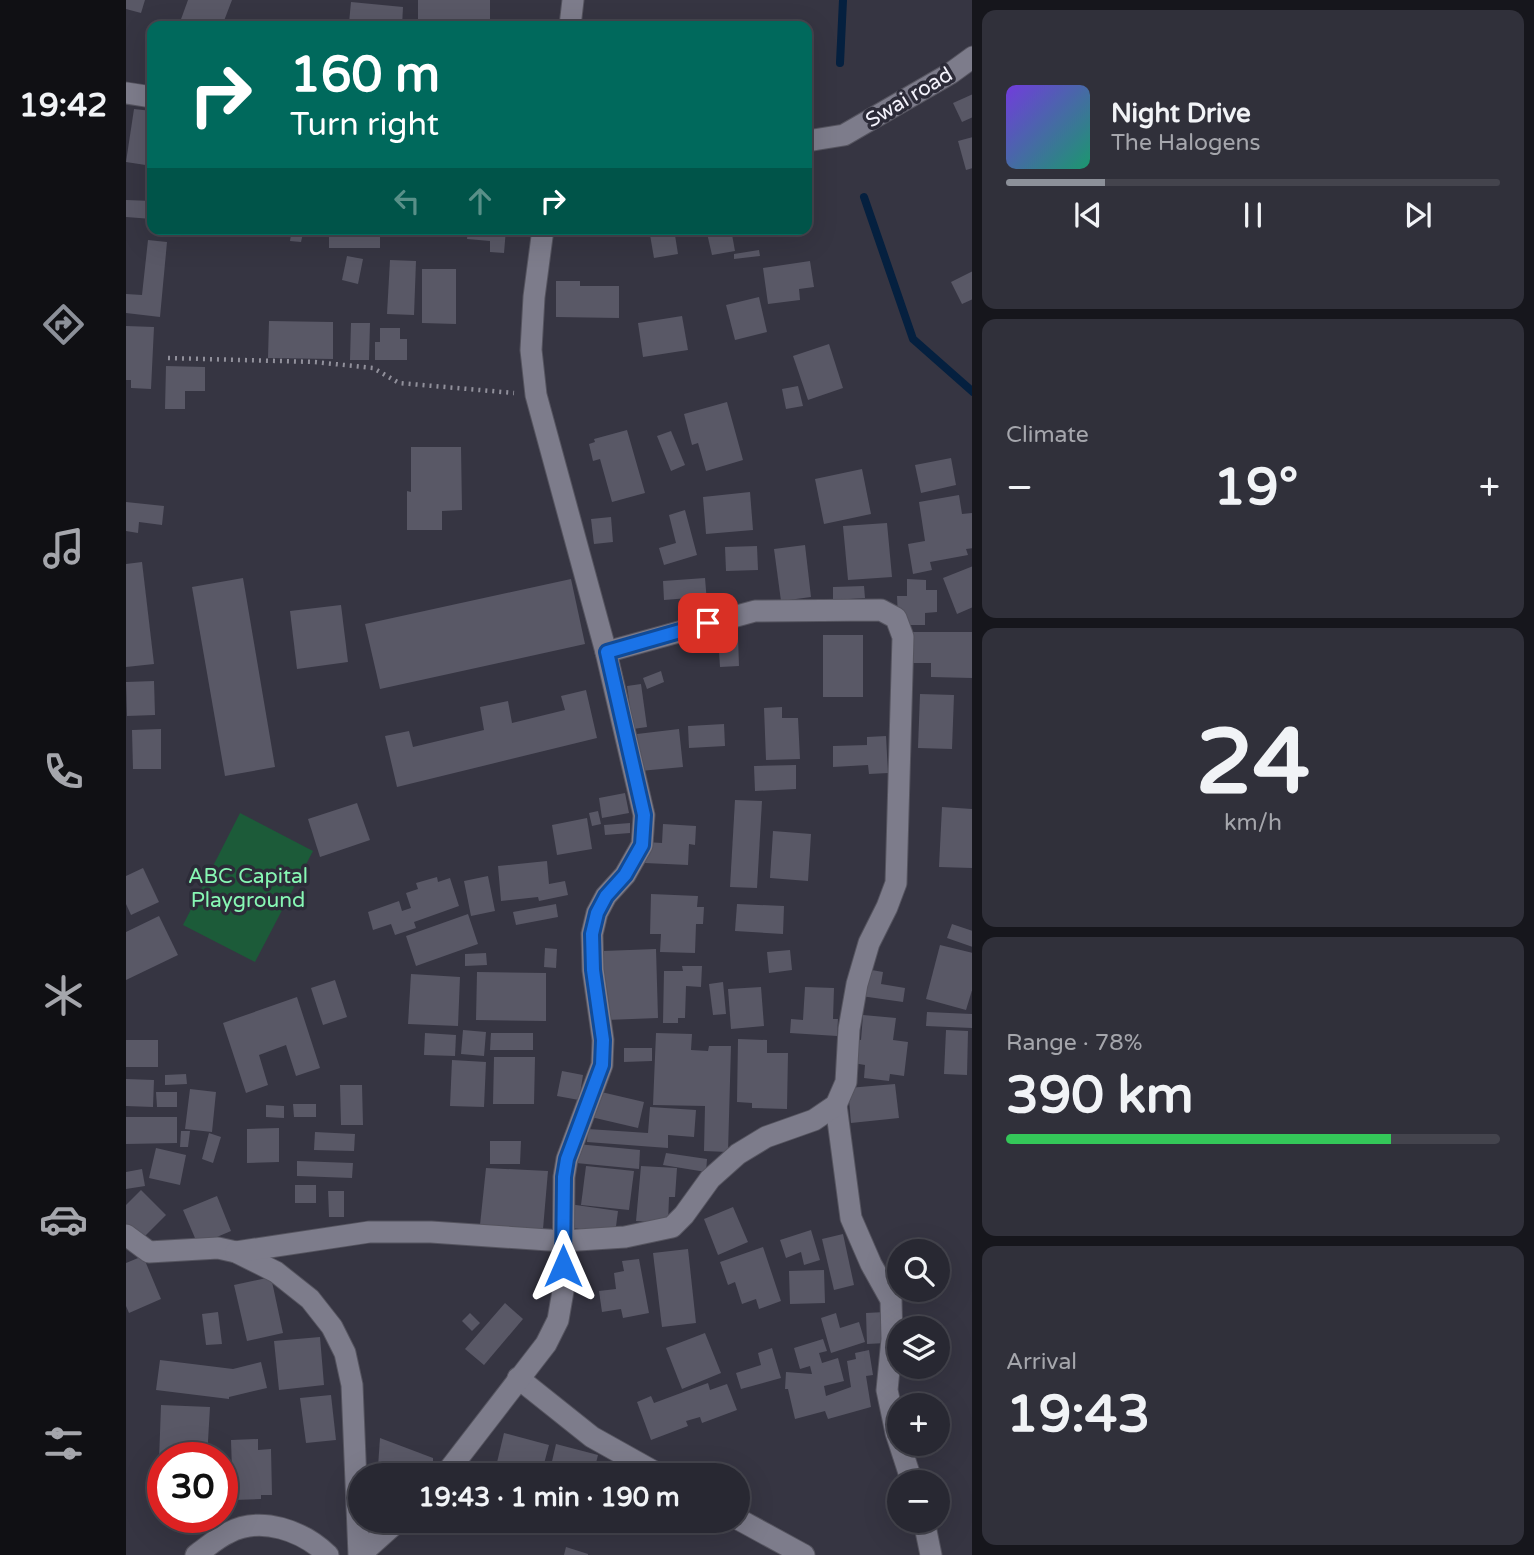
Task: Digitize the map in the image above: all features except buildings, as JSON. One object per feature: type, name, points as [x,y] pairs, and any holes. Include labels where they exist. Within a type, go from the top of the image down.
[{"type":"street","points":[[571,21],[573,0]]},
{"type":"street","name":"Swai road","points":[[812,140],[844,135],[951,73],[972,57]]},
{"type":"street","points":[[126,93],[147,96]]},
{"type":"street","points":[[455,1463],[546,1344],[558,1320],[564,1291],[564,1177],[567,1159],[602,1065],[603,1040],[593,970],[592,934],[597,913],[606,896],[625,875],[642,845],[644,815],[607,652],[536,395],[531,351],[534,297],[542,235]]},
{"type":"street","points":[[607,652],[755,611],[881,610],[896,618],[903,637],[896,883],[869,943],[857,984],[849,1029],[846,1082],[836,1105],[851,1218],[891,1300],[892,1339],[887,1391],[896,1433],[908,1470]]},
{"type":"street","points":[[236,1252],[369,1232],[431,1232],[563,1241],[625,1237],[672,1227],[710,1179],[738,1154],[766,1137],[814,1120],[836,1105]]},
{"type":"street","points":[[126,1235],[149,1252],[218,1248],[236,1252],[276,1272],[310,1299],[332,1327],[345,1353],[352,1385],[359,1555]]},
{"type":"street","points":[[518,1378],[592,1437],[639,1463]]},
{"type":"street","points":[[196,1555],[229,1532],[262,1525],[292,1531],[315,1543],[328,1555]]},
{"type":"street","points":[[750,1526],[804,1555]]},
{"type":"street","points":[[359,1555],[384,1533]]},
{"type":"street","points":[[926,1533],[931,1555]]},
{"type":"path","points":[[168,358],[315,362],[373,368],[399,383],[536,395]]},
{"type":"green space","name":"ABC Capital Playground","points":[[240,813],[313,851],[255,962],[183,925]]},
{"type":"waterway","points":[[840,63],[843,0]]},
{"type":"waterway","points":[[864,197],[913,339],[972,391]]},
{"type":"route","points":[[563,1266],[564,1177],[567,1159],[602,1065],[603,1040],[593,970],[592,934],[597,913],[606,896],[625,875],[642,845],[644,815],[607,652],[708,623]]}]
